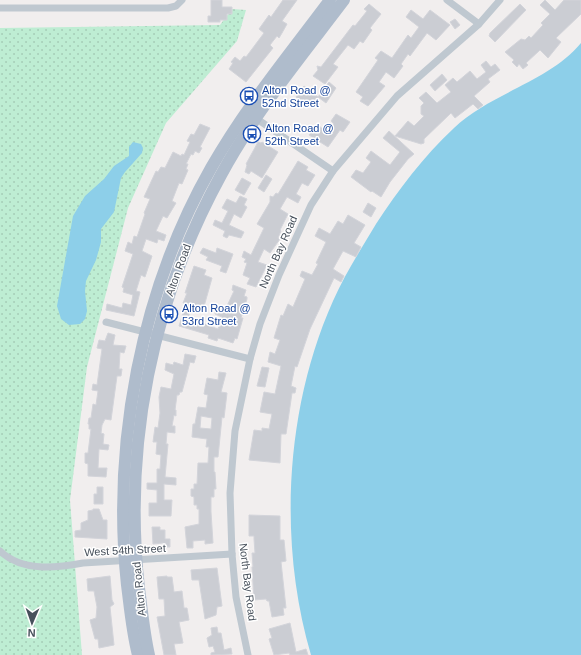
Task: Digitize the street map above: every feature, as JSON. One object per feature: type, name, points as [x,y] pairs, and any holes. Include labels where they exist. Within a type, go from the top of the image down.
[{"type":"main road","name":"Alton Road","points":[[149,655],[123,528],[125,452],[134,384],[152,333],[170,292],[192,233],[250,115],[330,0]]},
{"type":"main road","name":"Alton Road","points":[[250,115],[344,0]]},
{"type":"main road","name":"Alton Road","points":[[130,561],[130,615],[138,655]]},
{"type":"street","points":[[47,8],[48,0]]},
{"type":"street","points":[[447,0],[479,24]]},
{"type":"street","name":"North Bay Road","points":[[248,655],[236,597],[232,554],[230,493],[235,431],[250,359],[260,324],[282,268],[311,205],[333,171],[397,96],[479,24],[500,0]]},
{"type":"street","points":[[0,8],[168,8],[176,6],[182,1]]},
{"type":"street","points":[[250,115],[333,171]]},
{"type":"street","points":[[106,322],[250,359]]},
{"type":"street","name":"West 54th Street","points":[[0,551],[18,563],[40,567],[59,567],[83,563],[232,554]]},
{"type":"green space","points":[[232,9],[246,10],[237,41],[166,123],[128,208],[87,367],[70,500],[82,655],[0,655],[0,28],[220,25]]},
{"type":"water","points":[[581,43],[581,655],[311,655],[301,612],[294,567],[291,522],[292,476],[296,430],[305,386],[317,342],[333,301],[353,262],[376,224],[412,174],[432,150],[468,116],[485,105],[553,68]]},
{"type":"water","points":[[133,142],[141,144],[143,148],[142,153],[121,178],[114,212],[101,229],[101,242],[96,260],[86,281],[85,291],[87,311],[85,319],[80,324],[69,325],[61,319],[57,306],[73,216],[85,196],[104,179],[114,166],[129,156],[129,147]]},
{"type":"building","points":[[211,0],[222,0],[222,7],[232,7],[232,14],[227,14],[227,20],[220,20],[220,22],[208,22],[208,16],[211,16]]},
{"type":"building","points":[[283,0],[297,0],[282,21],[287,24],[279,38],[277,36],[270,45],[273,48],[246,82],[229,69],[233,63],[231,62],[235,57],[240,61],[244,56],[246,57],[264,33],[259,29],[269,15],[271,17]]},
{"type":"building","points":[[545,0],[555,10],[564,0],[581,0],[581,14],[556,38],[561,42],[548,58],[540,50],[526,63],[528,65],[523,69],[519,64],[517,67],[512,62],[514,60],[505,52],[521,39],[525,40],[529,36],[531,38],[543,25],[541,23],[550,14],[540,5]]},
{"type":"building","points":[[369,4],[381,14],[370,28],[372,30],[363,43],[360,41],[354,49],[348,45],[333,64],[338,67],[325,84],[313,76],[318,70],[317,66],[321,67],[353,25],[355,26],[367,11],[364,9]]},
{"type":"building","points":[[520,4],[526,10],[495,42],[489,36],[490,33]]},
{"type":"building","points":[[411,10],[423,19],[430,10],[450,25],[436,40],[427,33],[410,56],[408,54],[401,64],[403,66],[394,78],[386,72],[379,82],[385,86],[368,106],[360,101],[363,97],[356,92],[378,60],[375,58],[381,51],[392,58],[408,35],[411,38],[419,27],[406,17]]},
{"type":"building","points":[[455,19],[460,25],[455,29],[450,22]]},
{"type":"building","points":[[486,61],[491,67],[495,64],[500,70],[488,79],[490,82],[474,96],[483,105],[478,109],[473,104],[455,118],[451,113],[424,139],[424,143],[421,144],[395,136],[408,121],[414,126],[424,116],[421,114],[421,106],[424,103],[419,98],[426,92],[437,103],[451,92],[445,85],[453,78],[457,82],[470,71],[477,79],[486,72],[481,65]]},
{"type":"building","points":[[442,74],[447,80],[435,91],[430,85]]},
{"type":"building","points":[[329,82],[336,88],[326,103],[318,97]]},
{"type":"building","points":[[304,86],[318,97],[312,105],[309,103],[307,106],[296,97]]},
{"type":"building","points":[[336,114],[350,122],[343,132],[340,130],[328,147],[309,135],[317,124],[327,133],[334,124],[331,121]]},
{"type":"building","points":[[200,124],[210,128],[200,147],[202,148],[199,153],[195,151],[193,155],[191,154],[186,164],[188,164],[186,169],[188,170],[182,184],[179,183],[172,201],[176,203],[167,218],[163,216],[156,231],[166,235],[164,241],[158,239],[157,243],[146,239],[142,251],[152,256],[145,277],[141,275],[136,291],[140,292],[134,316],[106,310],[107,304],[122,308],[123,303],[131,305],[133,295],[123,292],[124,288],[122,287],[133,254],[125,251],[128,242],[132,244],[134,236],[137,237],[150,199],[144,197],[156,171],[158,172],[161,167],[165,168],[173,152],[181,156],[182,154],[184,155],[190,142],[187,141],[191,134],[194,135]]},
{"type":"building","points":[[389,131],[414,154],[408,159],[390,182],[381,197],[372,191],[371,192],[351,177],[356,170],[363,173],[371,162],[366,158],[371,151],[390,165],[400,152],[383,138]]},
{"type":"building","points":[[258,142],[262,142],[278,152],[262,178],[251,171],[249,174],[245,172],[246,164]]},
{"type":"building","points":[[298,161],[308,167],[306,170],[315,175],[308,186],[302,183],[296,194],[301,197],[298,203],[287,197],[280,209],[288,214],[280,230],[281,231],[278,238],[280,239],[270,253],[264,249],[258,262],[267,265],[256,287],[247,284],[250,278],[243,275],[247,263],[244,262],[246,259],[242,257],[244,251],[251,255],[264,228],[257,224],[270,202],[270,196],[273,197],[276,193],[278,194]]},
{"type":"building","points":[[266,175],[272,179],[264,192],[258,188]]},
{"type":"building","points":[[242,178],[251,183],[244,195],[235,190]]},
{"type":"building","points":[[240,196],[247,199],[244,205],[247,207],[241,218],[234,214],[229,225],[244,232],[241,238],[229,235],[227,238],[223,236],[225,231],[213,225],[215,220],[222,223],[228,211],[222,208],[227,199],[236,203]]},
{"type":"building","points":[[368,203],[376,208],[371,217],[363,212]]},
{"type":"building","points":[[348,215],[365,225],[354,243],[361,247],[356,257],[343,251],[333,269],[344,276],[341,282],[334,278],[310,329],[297,367],[295,366],[291,386],[296,388],[295,393],[292,393],[286,434],[281,434],[280,463],[249,460],[254,430],[262,431],[262,428],[269,429],[272,414],[260,412],[264,392],[275,394],[281,366],[268,362],[270,352],[275,354],[280,340],[274,338],[281,315],[283,316],[288,304],[293,307],[305,279],[300,276],[302,271],[312,275],[318,264],[316,263],[326,242],[315,236],[319,228],[330,234],[338,221],[343,224]]},
{"type":"building","points":[[203,248],[216,253],[217,248],[233,254],[226,273],[220,271],[222,266],[206,260],[208,257],[200,253]]},
{"type":"building","points":[[194,266],[206,270],[204,275],[212,278],[203,310],[192,306],[188,318],[218,329],[222,317],[215,314],[217,307],[226,308],[234,291],[232,290],[233,285],[246,290],[244,296],[247,297],[247,299],[241,318],[243,318],[237,339],[235,338],[233,343],[218,338],[217,341],[208,338],[209,335],[179,326],[186,304],[183,303],[187,293],[185,293]]},
{"type":"building","points":[[108,333],[115,335],[113,345],[126,346],[124,353],[120,352],[119,369],[122,369],[121,376],[117,376],[111,420],[105,419],[102,425],[101,433],[104,434],[103,444],[109,445],[108,450],[99,449],[98,468],[107,468],[106,477],[88,476],[88,464],[85,463],[85,453],[88,453],[91,429],[89,429],[88,424],[89,418],[91,418],[93,404],[96,405],[98,391],[92,390],[93,384],[97,385],[102,349],[97,348],[99,340],[105,341]]},
{"type":"building","points":[[185,354],[196,356],[194,363],[190,362],[182,392],[177,395],[175,410],[176,416],[174,415],[172,426],[175,426],[175,433],[167,432],[166,444],[168,444],[165,477],[176,478],[176,485],[164,484],[164,500],[172,500],[171,516],[149,516],[149,503],[157,503],[157,490],[147,489],[147,483],[157,483],[157,469],[160,469],[161,455],[156,454],[157,442],[153,442],[155,427],[158,428],[160,413],[159,397],[161,387],[171,389],[174,374],[165,370],[166,363],[173,365],[174,362],[183,365]]},
{"type":"building","points":[[262,367],[269,368],[265,387],[257,386]]},
{"type":"building","points":[[219,372],[226,373],[221,392],[227,393],[224,418],[222,417],[218,457],[214,457],[216,489],[214,489],[214,497],[211,497],[213,543],[205,544],[205,540],[193,541],[193,548],[187,548],[185,527],[199,524],[199,509],[197,509],[197,505],[194,505],[194,497],[191,496],[191,489],[194,489],[194,484],[197,484],[198,463],[208,463],[209,447],[206,447],[207,439],[192,437],[193,424],[195,424],[198,407],[206,408],[208,395],[204,394],[207,378],[218,380]],"holes":[[[201,416],[212,418],[211,429],[200,428]]]},
{"type":"building","points":[[97,487],[103,487],[103,504],[94,504],[94,494],[97,494]]},
{"type":"building","points":[[99,509],[103,520],[107,520],[107,539],[75,537],[75,531],[81,530],[81,523],[88,520],[88,511]]},
{"type":"building","points":[[249,515],[280,516],[280,540],[284,540],[286,561],[281,562],[286,608],[283,608],[284,615],[272,617],[269,601],[266,599],[254,600],[252,553],[255,553],[254,536],[249,536]]},
{"type":"building","points":[[152,527],[160,527],[160,530],[165,530],[165,539],[170,539],[170,547],[163,547],[163,543],[153,544]]},
{"type":"building","points":[[217,568],[222,606],[217,607],[216,615],[205,619],[199,580],[192,580],[191,570]]},
{"type":"building","points":[[110,576],[112,600],[114,604],[110,607],[114,645],[99,648],[98,639],[95,639],[90,620],[96,618],[97,607],[94,591],[88,591],[87,579]]},
{"type":"building","points":[[157,577],[172,577],[174,592],[182,591],[184,608],[187,608],[189,620],[179,622],[183,643],[174,644],[176,655],[164,655],[157,617],[165,616],[164,599],[159,599]]},
{"type":"building","points":[[290,623],[296,652],[306,649],[308,655],[290,655],[289,653],[274,655],[269,639],[272,638],[269,629]]},
{"type":"building","points":[[217,627],[218,633],[221,633],[224,650],[231,648],[232,654],[211,655],[211,653],[215,652],[213,646],[209,647],[207,638],[212,635],[211,628]]},
{"type":"place","name":"Alton Road @ 52nd Street","points":[[249,96]]},
{"type":"place","name":"Alton Road @ 52th Street","points":[[252,134]]},
{"type":"place","name":"Alton Road @ 53rd Street","points":[[169,314]]}]
